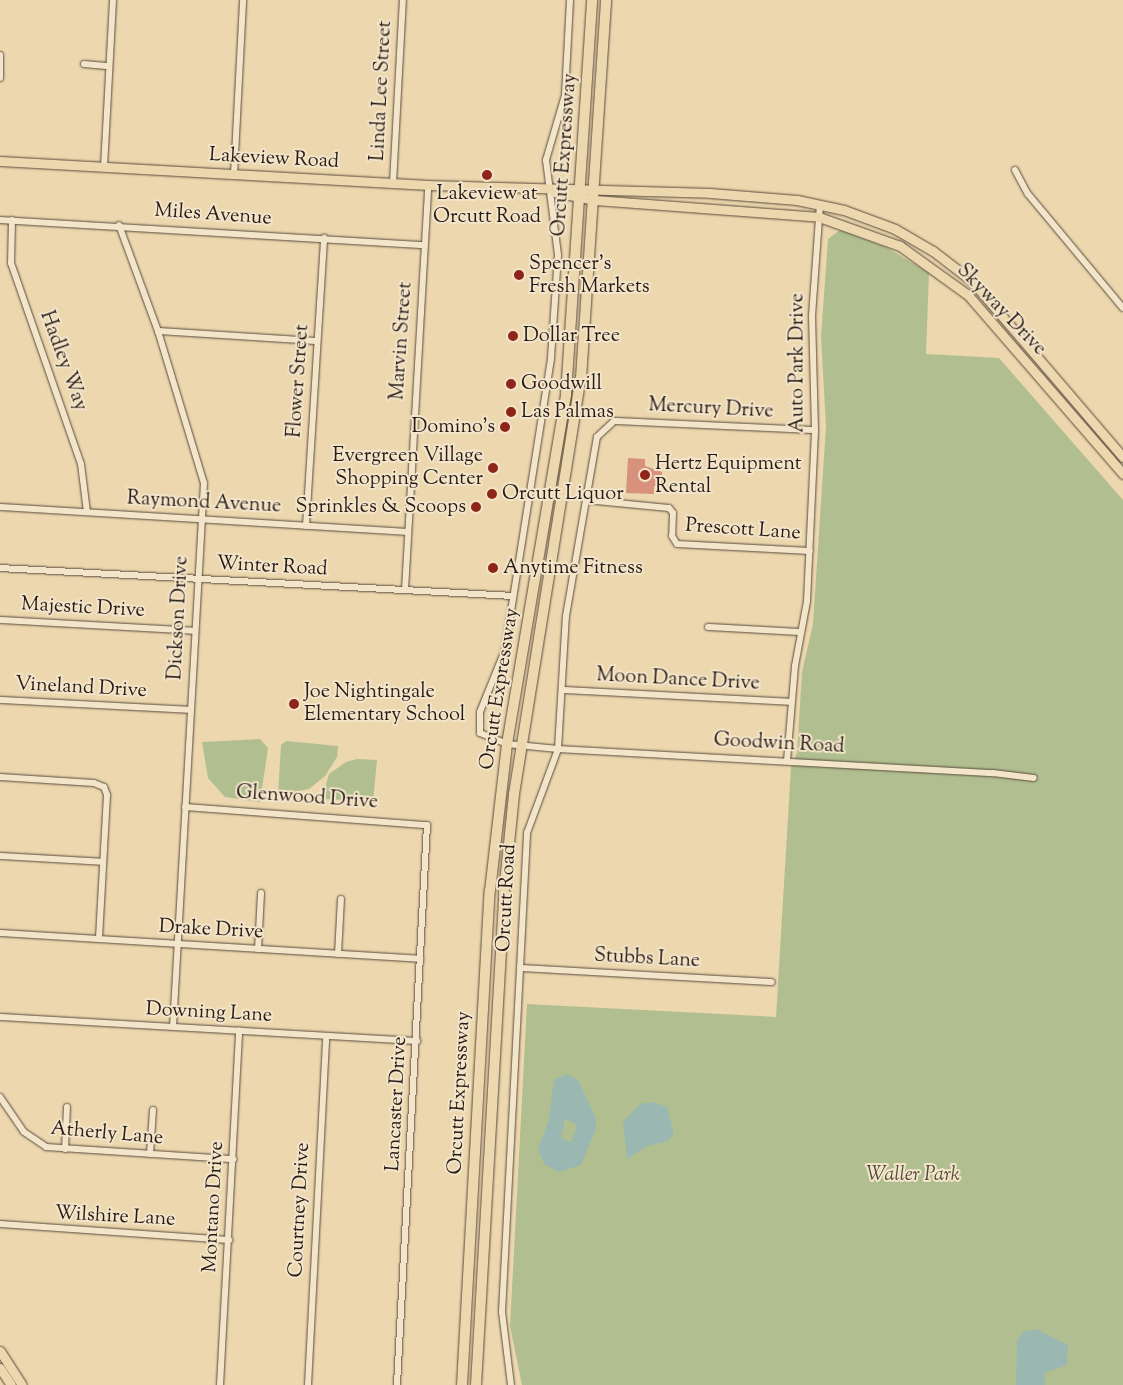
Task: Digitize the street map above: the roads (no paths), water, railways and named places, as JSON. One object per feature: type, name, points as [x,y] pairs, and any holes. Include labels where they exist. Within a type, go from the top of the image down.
[{"type":"highway","name":"Orcutt Expressway","points":[[462,1385],[485,958],[507,744],[562,423],[582,187],[592,0]]},
{"type":"highway","name":"Orcutt Expressway","points":[[476,1385],[504,893],[522,746],[581,378],[596,188],[606,0]]},
{"type":"main road","name":"Lakeview Road","points":[[0,161],[428,185],[547,190],[582,187]]},
{"type":"main road","name":"Skyway Drive","points":[[582,187],[766,196],[820,204],[895,229],[933,251],[972,281],[1123,457]]},
{"type":"main road","name":"Lakeview Road","points":[[547,190],[580,199]]},
{"type":"main road","name":"Skyway Drive","points":[[580,199],[819,217],[900,246],[945,275],[989,316],[1123,474]]},
{"type":"main road","points":[[0,1351],[22,1385]]},
{"type":"main road","points":[[0,1368],[11,1385]]},
{"type":"street","points":[[104,167],[113,0]]},
{"type":"street","points":[[234,174],[243,0]]},
{"type":"street","name":"Linda Lee Street","points":[[393,183],[403,0]]},
{"type":"street","points":[[522,746],[507,744],[486,737],[480,733],[479,722],[505,650],[554,327],[558,255],[547,190],[546,160],[565,95],[570,0]]},
{"type":"street","points":[[0,55],[0,78]]},
{"type":"street","points":[[84,64],[109,66]]},
{"type":"street","points":[[1015,170],[1028,194],[1123,308]]},
{"type":"street","name":"Marvin Street","points":[[404,590],[405,532],[428,185]]},
{"type":"street","name":"Auto Park Drive","points":[[787,761],[791,702],[810,551],[815,430],[812,316],[820,204]]},
{"type":"street","name":"Miles Avenue","points":[[0,220],[119,225],[424,245]]},
{"type":"street","name":"Hadley Way","points":[[12,220],[11,263],[81,464],[87,512]]},
{"type":"street","name":"Dickson Drive","points":[[119,225],[158,330],[202,465],[198,579],[173,1027]]},
{"type":"street","name":"Flower Street","points":[[306,526],[324,238]]},
{"type":"street","points":[[158,330],[317,341]]},
{"type":"street","name":"Mercury Drive","points":[[606,425],[630,421],[815,430]]},
{"type":"street","name":"Orcutt Road","points":[[511,1385],[502,1312],[527,833],[558,749],[566,616],[595,445],[606,425]]},
{"type":"street","name":"Prescott Lane","points":[[586,500],[669,508],[673,513],[672,536],[678,544],[810,551]]},
{"type":"street","name":"Raymond Avenue","points":[[0,507],[405,532]]},
{"type":"street","name":"Winter Road","points":[[0,568],[512,596]]},
{"type":"street","name":"Majestic Drive","points":[[0,620],[195,631]]},
{"type":"street","points":[[708,627],[801,632]]},
{"type":"street","name":"Moon Dance Drive","points":[[563,690],[791,702]]},
{"type":"street","name":"Vineland Drive","points":[[0,700],[190,710]]},
{"type":"street","name":"Goodwin Road","points":[[522,746],[787,761],[1034,778]]},
{"type":"street","points":[[0,778],[94,783],[104,788],[107,795],[99,939]]},
{"type":"street","name":"Glenwood Drive","points":[[185,807],[427,824]]},
{"type":"street","name":"Lancaster Drive","points":[[397,1385],[417,1041],[427,824]]},
{"type":"street","points":[[0,856],[102,862]]},
{"type":"street","points":[[258,949],[261,893]]},
{"type":"street","points":[[338,954],[341,898]]},
{"type":"street","name":"Drake Drive","points":[[0,933],[420,959]]},
{"type":"street","name":"Stubbs Lane","points":[[520,968],[772,982]]},
{"type":"street","name":"Downing Lane","points":[[0,1017],[417,1041]]},
{"type":"street","name":"Montano Drive","points":[[220,1385],[234,1160],[239,1031]]},
{"type":"street","name":"Courtney Drive","points":[[308,1385],[326,1036]]},
{"type":"street","name":"Atherly Lane","points":[[0,1097],[32,1139],[46,1147],[234,1160]]},
{"type":"street","points":[[65,1149],[67,1107]]},
{"type":"street","points":[[150,1154],[153,1110]]},
{"type":"street","name":"Wilshire Lane","points":[[0,1224],[229,1240]]},
{"type":"water","points":[[567,1074],[578,1080],[596,1118],[596,1129],[581,1165],[558,1172],[544,1164],[538,1149],[549,1120],[555,1079]],"holes":[[[565,1119],[577,1125],[571,1143],[561,1137]]]},
{"type":"water","points":[[653,1102],[667,1107],[674,1133],[668,1141],[647,1146],[627,1159],[623,1122],[640,1104]]},
{"type":"water","points":[[1036,1329],[1068,1345],[1067,1365],[1044,1373],[1045,1385],[1016,1385],[1017,1340],[1023,1332]]},
{"type":"place","name":"Lakeview at Orcutt Road","points":[[487,175]]},
{"type":"place","name":"Spencer's Fresh Markets","points":[[519,275]]},
{"type":"place","name":"Dollar Tree","points":[[513,336]]},
{"type":"place","name":"Goodwill","points":[[511,384]]},
{"type":"place","name":"Las Palmas","points":[[511,412]]},
{"type":"place","name":"Domino's","points":[[505,427]]},
{"type":"place","name":"Evergreen Village Shopping Center","points":[[493,468]]},
{"type":"place","name":"Hertz Equipment Rental","points":[[645,475]]},
{"type":"place","name":"Orcutt Liquor","points":[[492,494]]},
{"type":"place","name":"Sprinkles & Scoops","points":[[476,507]]},
{"type":"place","name":"Anytime Fitness","points":[[493,568]]},
{"type":"place","name":"Joe Nightingale Elementary School","points":[[294,704]]},
{"type":"park label","name":"Waller Park","points":[[913,1175]]}]
